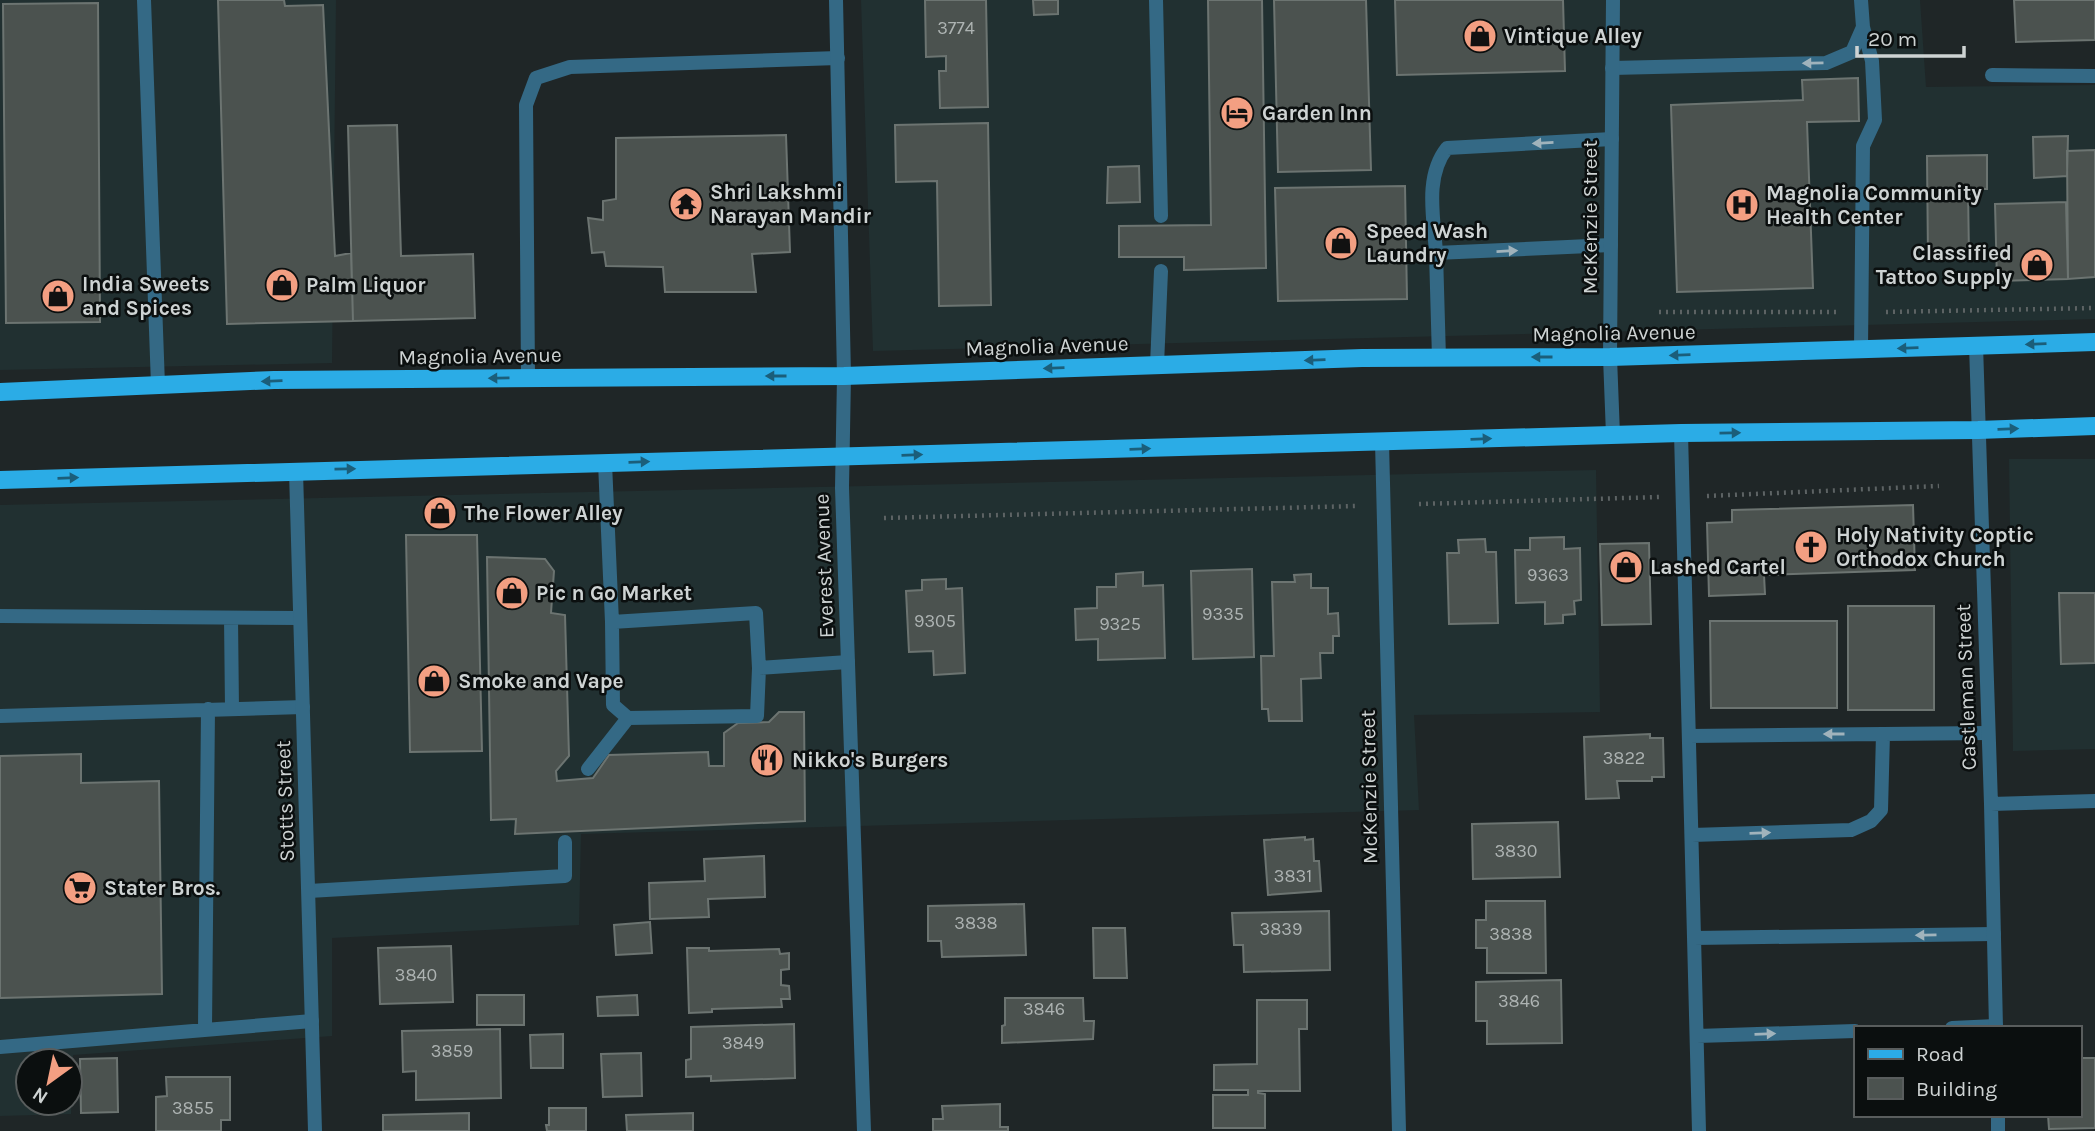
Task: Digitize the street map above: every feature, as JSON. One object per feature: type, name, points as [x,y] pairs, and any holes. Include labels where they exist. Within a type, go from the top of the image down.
[{"type":"main road","name":"Magnolia Avenue","points":[[0,392],[274,380],[844,376],[1157,365],[1610,357],[2095,342]]},
{"type":"main road","points":[[0,480],[1681,433],[2095,426]]},
{"type":"street","points":[[144,0],[158,385]]},
{"type":"street","name":"Everest Avenue","points":[[836,0],[844,376],[842,488],[864,1131]]},
{"type":"street","points":[[1156,0],[1161,216]]},
{"type":"street","name":"McKenzie Street","points":[[1613,0],[1610,357],[1613,435]]},
{"type":"street","points":[[1861,0],[1863,27],[1872,61],[1875,120],[1863,146],[1861,349]]},
{"type":"street","points":[[1612,68],[1826,63],[1852,52],[1863,27]]},
{"type":"street","points":[[528,378],[526,105],[536,78],[570,67],[838,58]]},
{"type":"street","points":[[1992,75],[2095,76]]},
{"type":"street","points":[[1439,358],[1432,188],[1440,157],[1447,148],[1612,139]]},
{"type":"street","points":[[1436,253],[1611,245]]},
{"type":"street","points":[[1157,365],[1161,271]]},
{"type":"street","name":"Castleman Street","points":[[1976,345],[1996,1026]]},
{"type":"street","points":[[1681,433],[1699,1131]]},
{"type":"street","name":"McKenzie Street","points":[[1382,442],[1399,1131]]},
{"type":"street","points":[[605,463],[614,705],[628,718],[757,716],[759,668],[756,613],[612,622]]},
{"type":"street","name":"Stotts Street","points":[[296,471],[315,1131]]},
{"type":"street","points":[[0,617],[300,618]]},
{"type":"street","points":[[230,618],[232,709]]},
{"type":"street","points":[[759,668],[848,662]]},
{"type":"street","points":[[0,716],[303,707]]},
{"type":"street","points":[[205,1028],[208,709]]},
{"type":"street","points":[[588,769],[628,718]]},
{"type":"street","points":[[1689,736],[1988,733]]},
{"type":"street","points":[[1692,835],[1852,830],[1871,821],[1881,810],[1883,734]]},
{"type":"street","points":[[1991,804],[2095,801]]},
{"type":"street","points":[[309,891],[565,876],[565,842]]},
{"type":"street","points":[[1694,938],[1994,934]]},
{"type":"street","points":[[0,1047],[312,1021]]},
{"type":"street","points":[[1697,1036],[1854,1031]]},
{"type":"path","points":[[884,518],[1357,506]]},
{"type":"shaded area","points":[[0,0],[336,0],[332,363],[0,370]]},
{"type":"shaded area","points":[[861,0],[1920,0],[1926,87],[2095,85],[2095,319],[873,351]]},
{"type":"shaded area","points":[[2009,459],[2095,459],[2095,749],[2013,751]]},
{"type":"shaded area","points":[[1596,470],[1600,712],[1414,715],[1419,810],[581,834],[579,925],[332,938],[332,1036],[84,1054],[84,1047],[14,1047],[14,1116],[0,1116],[0,505]]},
{"type":"building","points":[[218,0],[284,0],[285,6],[323,5],[335,256],[351,253],[353,321],[227,324]]},
{"type":"building","points":[[925,0],[986,0],[988,107],[940,108],[939,71],[946,71],[946,56],[926,57]]},
{"type":"building","points":[[1033,0],[1058,0],[1058,14],[1034,15]]},
{"type":"building","name":"Garden Inn","points":[[1208,0],[1262,0],[1266,268],[1184,270],[1184,257],[1119,257],[1119,226],[1211,225]]},
{"type":"building","points":[[1274,0],[1366,0],[1371,170],[1278,172]]},
{"type":"building","name":"Vintique Alley","points":[[1395,0],[1563,0],[1565,71],[1397,75]]},
{"type":"building","points":[[2014,0],[2095,0],[2095,40],[2016,42]]},
{"type":"building","points":[[98,3],[100,322],[6,323],[3,4]]},
{"type":"building","name":"Magnolia Community Health Center","points":[[1858,78],[1859,121],[1807,122],[1813,288],[1677,292],[1671,105],[1803,100],[1802,80]]},
{"type":"building","points":[[988,123],[991,305],[939,306],[937,181],[896,182],[895,125]]},
{"type":"building","points":[[397,125],[401,256],[473,254],[475,318],[353,321],[348,126]]},
{"type":"building","points":[[786,135],[790,252],[752,254],[756,292],[665,292],[663,267],[606,266],[604,252],[592,253],[588,218],[603,220],[603,201],[616,199],[616,138]]},
{"type":"building","points":[[2068,136],[2067,176],[2034,178],[2033,137]]},
{"type":"building","points":[[2095,150],[2095,277],[2068,279],[2067,151]]},
{"type":"building","points":[[1987,155],[1987,189],[1968,189],[1969,257],[1928,258],[1927,156]]},
{"type":"building","points":[[1139,166],[1140,202],[1107,203],[1108,167]]},
{"type":"building","name":"Speed Wash Laundry","points":[[1405,186],[1407,299],[1278,301],[1275,188]]},
{"type":"building","points":[[2066,202],[2068,279],[1997,281],[1995,204]]},
{"type":"building","name":"Holy Nativity Coptic Orthodox Church","points":[[1913,505],[1915,570],[1764,575],[1765,594],[1709,596],[1707,523],[1732,522],[1732,510]]},
{"type":"building","points":[[406,535],[477,535],[482,751],[410,752]]},
{"type":"building","points":[[1564,537],[1564,549],[1580,548],[1581,600],[1574,601],[1575,614],[1563,615],[1563,623],[1545,624],[1545,602],[1516,603],[1515,550],[1530,550],[1530,538]]},
{"type":"building","points":[[1485,539],[1486,552],[1496,552],[1498,623],[1449,624],[1447,553],[1459,553],[1458,540]]},
{"type":"building","points":[[1649,543],[1651,624],[1602,625],[1600,544]]},
{"type":"building","points":[[487,557],[545,559],[554,571],[551,613],[565,615],[569,756],[556,771],[557,781],[593,778],[609,755],[708,752],[709,766],[724,766],[724,733],[738,723],[769,722],[779,712],[804,712],[805,821],[515,834],[516,819],[491,820]]},
{"type":"building","points":[[1252,569],[1254,657],[1193,659],[1191,571]]},
{"type":"building","points":[[1143,572],[1143,586],[1163,585],[1165,658],[1098,660],[1098,639],[1076,640],[1075,609],[1097,608],[1097,587],[1116,587],[1116,574]]},
{"type":"building","points":[[1311,574],[1311,588],[1328,588],[1328,614],[1338,613],[1339,636],[1333,636],[1333,653],[1320,653],[1321,678],[1301,679],[1302,721],[1269,721],[1268,709],[1262,709],[1261,656],[1274,656],[1272,582],[1295,582],[1294,575]]},
{"type":"building","points":[[946,579],[946,589],[962,588],[965,673],[934,675],[933,651],[909,652],[906,591],[922,590],[922,580]]},
{"type":"building","points":[[2059,593],[2095,593],[2095,663],[2061,664]]},
{"type":"building","points":[[1848,606],[1934,606],[1934,710],[1848,710]]},
{"type":"building","points":[[1710,621],[1837,621],[1837,708],[1711,708]]},
{"type":"building","points":[[1650,734],[1650,738],[1663,738],[1664,777],[1652,777],[1652,781],[1617,781],[1619,798],[1586,799],[1584,737]]},
{"type":"building","name":"Stater Bros.","points":[[81,754],[81,783],[159,781],[162,994],[0,998],[0,756]]},
{"type":"building","points":[[1558,822],[1560,877],[1473,879],[1472,824]]},
{"type":"building","points":[[1305,837],[1305,840],[1313,839],[1314,861],[1319,861],[1321,891],[1268,895],[1264,840]]},
{"type":"building","points":[[764,856],[765,897],[708,899],[709,917],[650,919],[649,883],[705,881],[704,859]]},
{"type":"building","points":[[1486,901],[1545,901],[1546,973],[1487,973],[1487,948],[1476,948],[1476,920],[1486,920]]},
{"type":"building","points":[[1024,904],[1026,955],[942,957],[941,941],[928,941],[928,906]]},
{"type":"building","points":[[1329,911],[1330,970],[1244,972],[1243,945],[1234,945],[1232,913]]},
{"type":"building","points":[[650,922],[652,953],[616,955],[614,925]]},
{"type":"building","points":[[1093,928],[1125,928],[1127,978],[1094,978]]},
{"type":"building","points":[[451,946],[453,1002],[380,1004],[378,948]]},
{"type":"building","points":[[687,948],[709,948],[709,951],[779,949],[780,954],[789,953],[789,969],[781,970],[781,985],[789,986],[790,999],[781,999],[782,1007],[712,1009],[712,1012],[689,1013]]},
{"type":"building","points":[[1561,980],[1562,1043],[1487,1044],[1487,1021],[1476,1021],[1476,982]]},
{"type":"building","points":[[477,995],[524,995],[524,1025],[477,1025]]},
{"type":"building","points":[[637,995],[638,1015],[598,1016],[597,997]]},
{"type":"building","points":[[1005,998],[1083,998],[1084,1021],[1094,1021],[1093,1039],[1002,1043]]},
{"type":"building","points":[[1257,1000],[1307,1000],[1307,1029],[1299,1029],[1300,1091],[1258,1091],[1265,1094],[1265,1128],[1213,1128],[1213,1095],[1248,1095],[1248,1090],[1214,1090],[1214,1065],[1257,1064]]},
{"type":"building","points":[[794,1024],[795,1078],[711,1081],[711,1076],[686,1077],[686,1060],[691,1059],[691,1027]]},
{"type":"building","points":[[500,1029],[501,1098],[416,1100],[416,1071],[403,1072],[402,1031]]},
{"type":"building","points":[[563,1034],[563,1068],[531,1068],[530,1035]]},
{"type":"building","points":[[641,1053],[642,1096],[603,1097],[601,1054]]},
{"type":"building","points":[[117,1058],[118,1112],[84,1113],[84,1059]]},
{"type":"building","points":[[2081,1058],[2095,1058],[2095,1128],[2049,1129],[2048,1117],[2081,1117]]},
{"type":"building","points":[[166,1077],[230,1077],[230,1120],[221,1120],[221,1131],[156,1131],[156,1097],[167,1096]]},
{"type":"building","points":[[1000,1104],[1000,1127],[1008,1127],[1008,1131],[933,1131],[933,1119],[943,1119],[942,1106]]},
{"type":"building","points":[[549,1108],[586,1108],[586,1131],[547,1131]]},
{"type":"building","points":[[469,1113],[469,1131],[383,1131],[383,1115]]},
{"type":"building","points":[[693,1113],[693,1131],[627,1131],[626,1115]]},
{"type":"place","name":"Vintique Alley","points":[[1480,36]]},
{"type":"place","name":"Garden Inn","points":[[1237,113]]},
{"type":"place","name":"Shri Lakshmi Narayan Mandir","points":[[686,204]]},
{"type":"place","name":"Magnolia Community Health Center","points":[[1742,205]]},
{"type":"place","name":"Speed Wash Laundry","points":[[1341,243]]},
{"type":"place","name":"Classified Tattoo Supply","points":[[2037,265]]},
{"type":"place","name":"Palm Liquor","points":[[282,285]]},
{"type":"place","name":"India Sweets and Spices","points":[[58,296]]},
{"type":"place","name":"The Flower Alley","points":[[440,513]]},
{"type":"place","name":"Holy Nativity Coptic Orthodox Church","points":[[1811,547]]},
{"type":"place","name":"Lashed Cartel","points":[[1626,567]]},
{"type":"place","name":"Pic n Go Market","points":[[512,593]]},
{"type":"place","name":"Smoke and Vape","points":[[434,681]]},
{"type":"place","name":"Nikko's Burgers","points":[[767,760]]},
{"type":"place","name":"Stater Bros.","points":[[80,888]]}]
